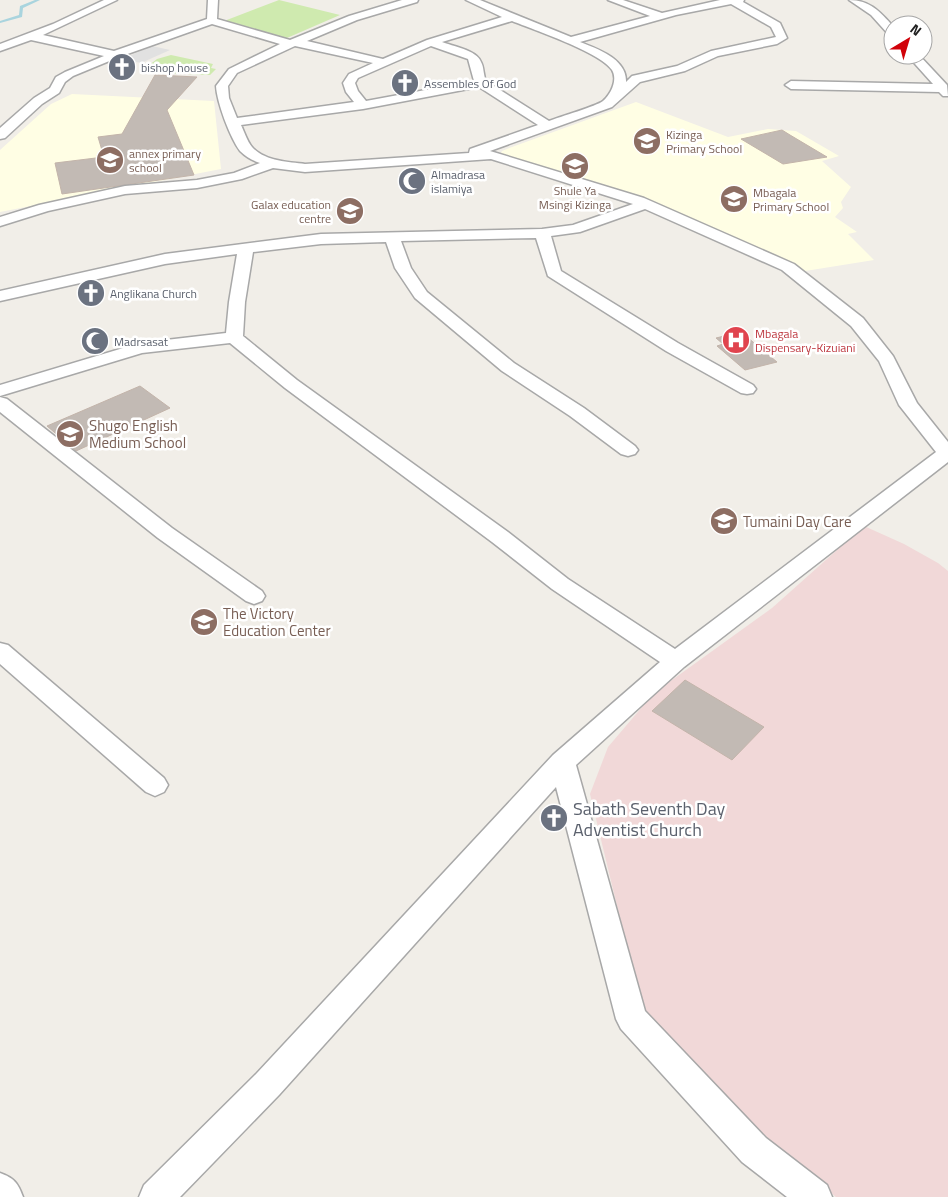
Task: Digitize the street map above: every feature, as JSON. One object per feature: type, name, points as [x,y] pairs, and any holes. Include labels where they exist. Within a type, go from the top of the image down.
[{"type":"street","points":[[0,48],[33,36],[112,0]]},
{"type":"street","points":[[212,21],[213,0]]},
{"type":"street","points":[[156,1197],[268,1084],[562,762],[676,661],[947,454],[908,405],[887,360],[857,322],[788,267],[645,204],[492,155],[305,168],[274,164],[258,158],[246,150],[223,98],[222,86],[233,71],[292,43],[353,18],[413,0]]},
{"type":"street","points":[[471,0],[596,52],[616,67],[620,83],[608,104]]},
{"type":"street","points":[[613,0],[661,16]]},
{"type":"street","points":[[463,156],[608,104],[636,79],[681,69],[715,53],[773,42],[782,38],[776,25],[736,0],[708,4],[570,41]]},
{"type":"street","points":[[854,0],[875,13],[883,22]]},
{"type":"street","points":[[363,105],[352,92],[348,83],[353,76],[381,62],[431,42],[513,17]]},
{"type":"street","points":[[0,135],[6,123],[55,90],[60,80],[64,77],[115,55],[212,21],[292,43],[344,52],[381,62]]},
{"type":"street","points":[[33,36],[115,55]]},
{"type":"street","points":[[431,42],[472,57],[476,62],[476,71],[481,83],[548,126]]},
{"type":"street","points":[[922,65],[944,88]]},
{"type":"street","points":[[232,122],[363,105],[481,83]]},
{"type":"street","points":[[791,85],[944,88]]},
{"type":"street","points":[[0,222],[44,208],[125,190],[197,184],[237,176],[274,164]]},
{"type":"street","points":[[0,296],[165,259],[246,248],[322,240],[392,236],[542,233],[575,229],[645,204]]},
{"type":"street","points":[[542,233],[554,273],[664,342],[747,389]]},
{"type":"street","points":[[392,236],[403,268],[421,295],[508,366],[577,412],[628,450]]},
{"type":"street","points":[[234,337],[237,302],[246,248]]},
{"type":"street","points":[[0,391],[140,348],[234,337],[291,384],[500,536],[560,584],[676,661]]},
{"type":"street","points":[[0,403],[165,533],[254,596]]},
{"type":"street","points":[[0,651],[155,785]]},
{"type":"street","points":[[562,762],[632,1019],[754,1150],[815,1197]]},
{"type":"street","points":[[0,1190],[6,1197]]},
{"type":"shaded area","points":[[152,46],[170,50],[141,63],[122,59]]},
{"type":"shaded area","name":"annex primary school","points":[[72,94],[214,101],[221,169],[0,212],[0,150],[51,104]]},
{"type":"shaded area","name":"Mbagala Primary School","points":[[636,102],[728,137],[768,129],[796,131],[839,156],[822,161],[851,187],[841,202],[843,208],[835,217],[857,232],[848,234],[874,260],[799,272],[647,207],[500,155],[502,151],[512,147]]},
{"type":"shaded area","points":[[864,526],[904,544],[938,563],[948,571],[948,1197],[836,1197],[648,1034],[590,794],[608,747],[654,693],[772,608]]},
{"type":"green space","points":[[279,0],[340,15],[280,41],[219,23]]},
{"type":"green space","points":[[171,55],[213,64],[211,68],[216,69],[210,75],[140,72],[157,59]]},
{"type":"building","points":[[155,75],[197,77],[167,110],[194,175],[62,194],[55,163],[104,157],[98,137],[122,134]]},
{"type":"building","points":[[782,130],[827,157],[783,164],[741,139]]},
{"type":"building","name":"Mbagala Dispensary-Kizuiani","points":[[741,332],[777,362],[745,370],[717,346],[723,344],[716,338]]},
{"type":"building","name":"Shugo English Medium School","points":[[140,386],[170,408],[76,451],[47,426]]},
{"type":"building","points":[[685,680],[764,727],[732,760],[652,711]]},
{"type":"waterway","points":[[0,22],[21,16],[21,7],[38,0]]},
{"type":"place","name":"bishop house","points":[[122,67]]},
{"type":"place","name":"Assembles Of God","points":[[405,83]]},
{"type":"place","name":"Kizinga Primary School","points":[[647,141]]},
{"type":"place","name":"annex primary school","points":[[110,160]]},
{"type":"place","name":"Shule Ya Msingi Kizinga","points":[[575,166]]},
{"type":"place","name":"Almadrasa islamiya","points":[[412,181]]},
{"type":"place","name":"Mbagala Primary School","points":[[734,199]]},
{"type":"place","name":"Galax education centre","points":[[350,211]]},
{"type":"place","name":"Anglikana Church","points":[[91,293]]},
{"type":"place","name":"Mbagala Dispensary-Kizuiani","points":[[736,340]]},
{"type":"place","name":"Madrsasat","points":[[95,341]]},
{"type":"place","name":"Shugo English Medium School","points":[[70,434]]},
{"type":"place","name":"Tumaini Day Care","points":[[724,521]]},
{"type":"place","name":"The Victory Education Center","points":[[204,622]]},
{"type":"place","name":"Sabath Seventh Day Adventist Church","points":[[554,818]]}]
